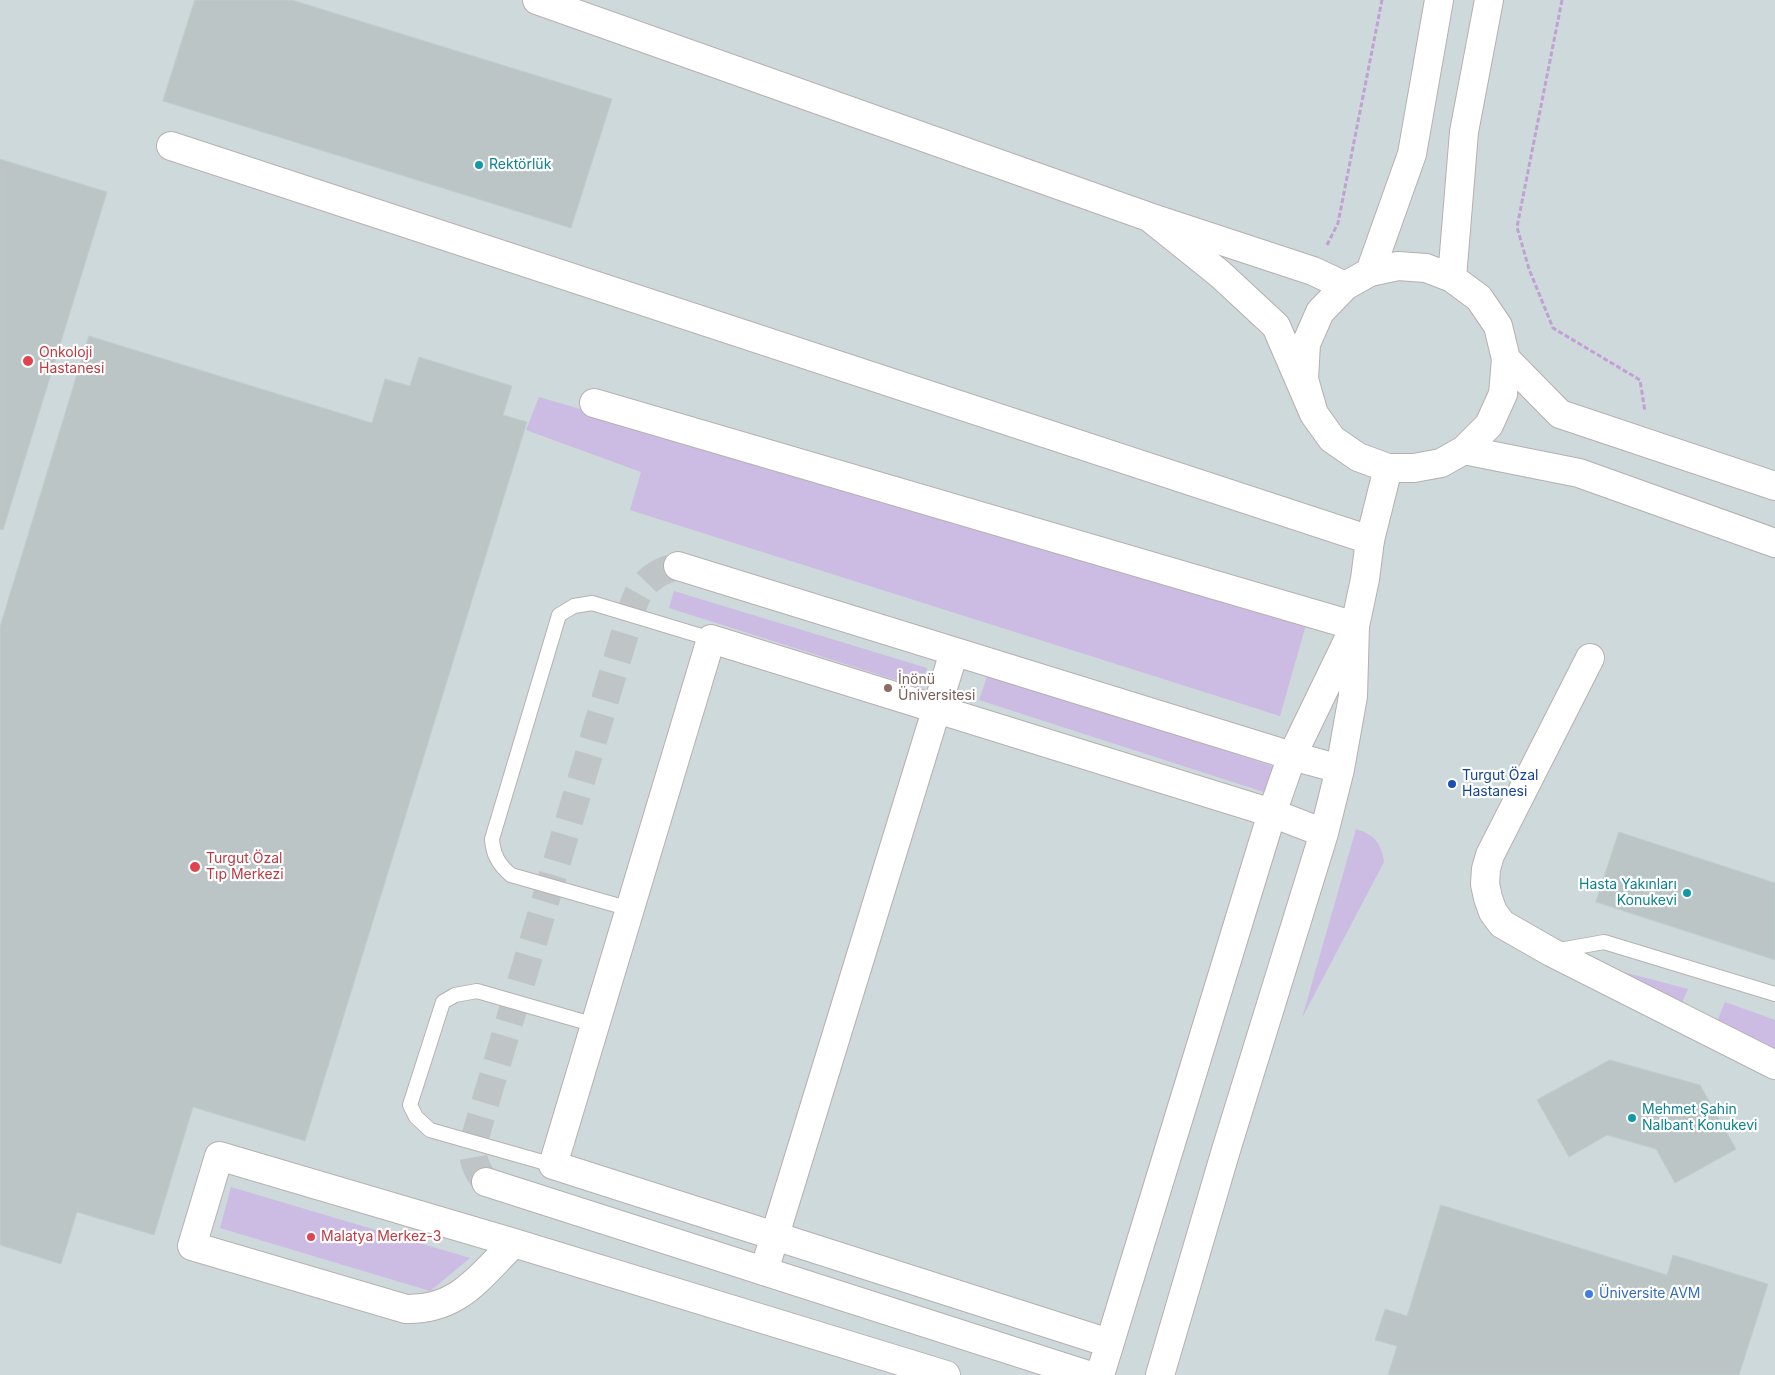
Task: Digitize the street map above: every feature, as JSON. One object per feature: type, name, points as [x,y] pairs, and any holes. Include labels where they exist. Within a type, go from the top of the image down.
[{"type":"street","points":[[538,0],[1149,217],[1313,271],[1345,286]]},
{"type":"street","points":[[1370,272],[1412,154],[1439,0]]},
{"type":"street","points":[[1452,278],[1464,132],[1489,0]]},
{"type":"street","points":[[171,146],[1370,540]]},
{"type":"street","points":[[1149,217],[1220,274],[1276,326],[1314,414],[1332,439],[1358,457],[1388,468],[1414,468],[1441,463],[1464,450],[1488,425],[1503,394],[1506,359],[1498,326],[1479,298],[1452,278],[1426,268],[1398,266],[1370,272],[1345,286],[1320,312],[1306,344],[1304,380],[1314,414]]},
{"type":"street","points":[[1506,359],[1560,414],[1775,486]]},
{"type":"street","points":[[594,403],[1355,626]]},
{"type":"street","points":[[1464,450],[1579,473],[1775,543]]},
{"type":"street","points":[[1160,1375],[1226,1150],[1324,833],[1340,769],[1353,696],[1355,626],[1365,579],[1370,540],[1388,468]]},
{"type":"street","points":[[678,566],[1292,756],[1340,769]]},
{"type":"street","points":[[1100,1375],[1272,813],[1292,756],[1355,626]]},
{"type":"street","points":[[1110,1343],[553,1165],[711,639],[1272,813],[1324,833]]},
{"type":"street","points":[[764,1270],[954,652]]},
{"type":"street","points":[[1590,658],[1490,855],[1486,869],[1485,884],[1493,912],[1502,924],[1551,952],[1775,1066]]},
{"type":"street","points":[[514,1243],[459,1296],[446,1303],[419,1310],[406,1309],[192,1246],[219,1156],[514,1243],[946,1375]]},
{"type":"street","points":[[486,1182],[1088,1375]]},
{"type":"lane","points":[[630,909],[511,875],[499,863],[493,847],[492,839],[559,615],[574,606],[592,602],[711,639]]},
{"type":"lane","points":[[1551,952],[1604,942],[1775,994]]},
{"type":"lane","points":[[553,1165],[430,1130],[416,1117],[410,1105],[443,1002],[456,995],[477,991],[596,1025]]},
{"type":"path","points":[[1313,271],[1338,223],[1382,0]]},
{"type":"path","points":[[1562,0],[1517,227],[1529,269],[1553,328],[1640,380],[1650,445]]},
{"type":"shaded area","name":"İnönü Üniversitesi","points":[[0,0],[1775,0],[1775,1375],[0,1375]]},
{"type":"shaded area","points":[[539,397],[1307,621],[1280,716],[630,510],[641,472],[526,430]]},
{"type":"shaded area","points":[[674,591],[927,668],[921,688],[669,608]]},
{"type":"shaded area","points":[[988,674],[1281,769],[1273,795],[979,700]]},
{"type":"shaded area","points":[[1356,829],[1368,834],[1376,841],[1384,862],[1302,1018]]},
{"type":"shaded area","points":[[1604,967],[1688,989],[1680,1007]]},
{"type":"shaded area","points":[[1725,1002],[1775,1020],[1775,1052],[1716,1024]]},
{"type":"shaded area","points":[[231,1187],[470,1258],[430,1291],[220,1228]]},
{"type":"building","name":"Rektörlük","points":[[195,0],[292,0],[612,99],[571,228],[163,101]]},
{"type":"building","name":"Onkoloji Hastanesi","points":[[0,159],[107,192],[3,530],[0,529]]},
{"type":"building","name":"Turgut Özal Tıp Merkezi","points":[[89,336],[372,423],[385,379],[410,386],[419,357],[512,386],[503,415],[527,422],[305,1141],[193,1107],[154,1235],[77,1212],[61,1264],[0,1245],[0,627]]},
{"type":"building","name":"Hasta Yakınları Konukevi","points":[[1619,832],[1775,883],[1775,960],[1596,902]]},
{"type":"building","name":"Mehmet Şahin Nalbant Konukevi","points":[[1610,1060],[1700,1085],[1736,1149],[1675,1183],[1656,1149],[1607,1135],[1569,1157],[1537,1100]]},
{"type":"building","name":"Üniversite AVM","points":[[1441,1205],[1667,1275],[1673,1255],[1768,1284],[1739,1375],[1388,1375],[1397,1346],[1375,1340],[1385,1309],[1407,1316]]},
{"type":"tunnel","points":[[486,1182],[475,1164],[473,1144],[633,606],[640,591],[649,580],[655,575],[678,566]]},
{"type":"place","name":"Rektörlük","points":[[479,165]]},
{"type":"place","name":"Onkoloji Hastanesi","points":[[28,361]]},
{"type":"place","name":"İnönü Üniversitesi","points":[[888,688]]},
{"type":"place","name":"Turgut Özal Hastanesi","points":[[1452,784]]},
{"type":"place","name":"Turgut Özal Tıp Merkezi","points":[[195,867]]},
{"type":"place","name":"Hasta Yakınları Konukevi","points":[[1687,893]]},
{"type":"place","name":"Mehmet Şahin Nalbant Konukevi","points":[[1632,1118]]},
{"type":"place","name":"Malatya Merkez-3","points":[[311,1237]]},
{"type":"place","name":"Üniversite AVM","points":[[1589,1294]]}]
